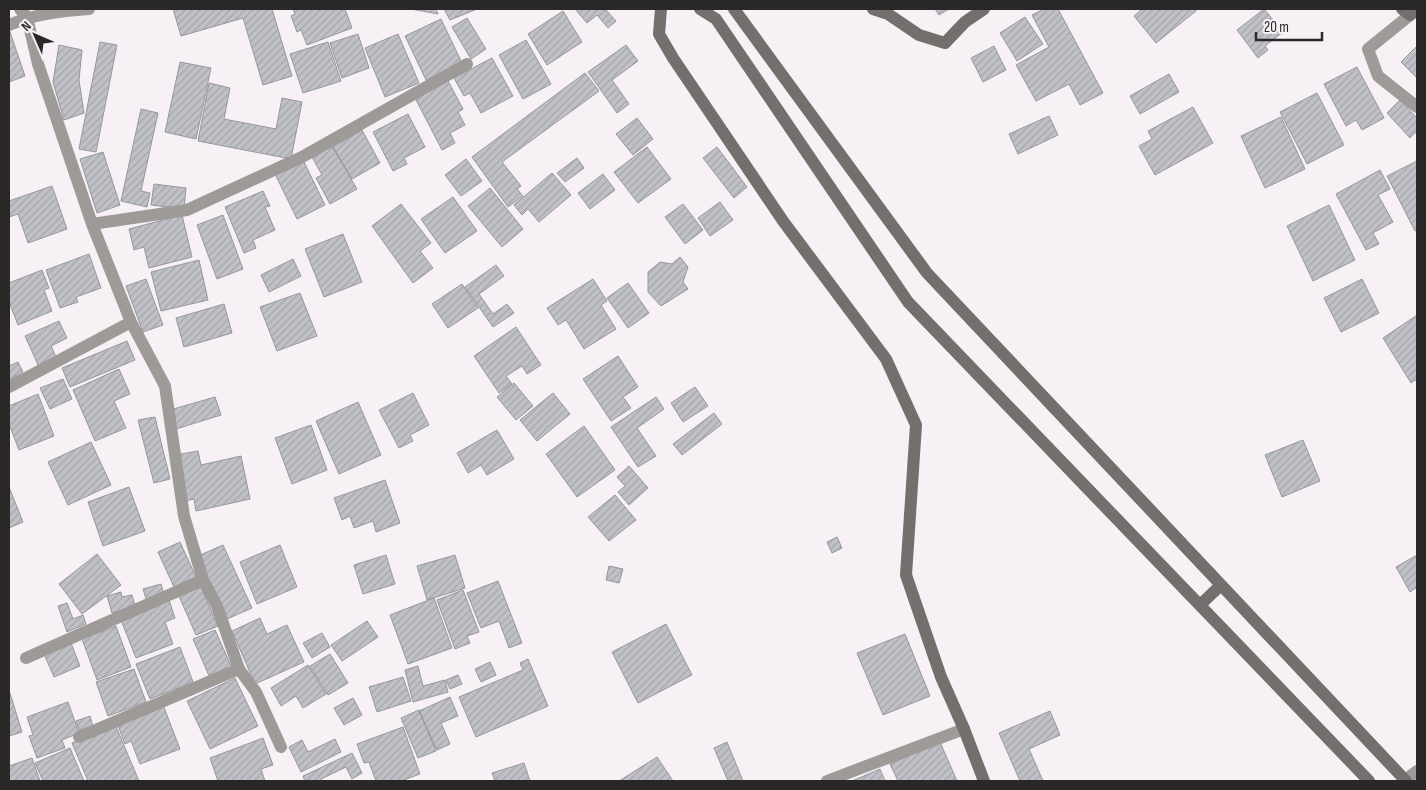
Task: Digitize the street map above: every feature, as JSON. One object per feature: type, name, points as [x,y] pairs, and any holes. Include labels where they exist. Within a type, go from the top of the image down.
[{"type":"main road","points":[[661,9],[659,34],[673,58],[783,221],[886,359],[916,425],[906,574],[941,677],[964,728],[984,781]]},
{"type":"main road","points":[[700,9],[716,19],[908,302],[1369,781]]},
{"type":"main road","points":[[734,9],[927,273],[1406,781]]},
{"type":"main road","points":[[873,9],[888,14],[919,34],[944,43],[965,22],[984,9]]},
{"type":"main road","points":[[1200,605],[1221,586]]},
{"type":"street","points":[[9,25],[24,13],[89,9]]},
{"type":"street","points":[[1410,11],[1368,48],[1378,76],[1417,107]]},
{"type":"street","points":[[24,13],[38,64],[92,224],[131,322],[164,386],[184,516],[203,580],[217,606],[239,669],[256,692],[281,747]]},
{"type":"street","points":[[92,224],[187,210],[302,157],[467,64]]},
{"type":"street","points":[[9,388],[131,322]]},
{"type":"street","points":[[26,658],[203,580]]},
{"type":"street","points":[[79,737],[239,669]]},
{"type":"street","points":[[827,781],[964,728]]},
{"type":"street","points":[[1406,781],[1417,771]]},
{"type":"building","points":[[173,9],[272,9],[292,76],[263,85],[243,18],[181,36]]},
{"type":"building","points":[[293,9],[345,9],[352,28],[307,45],[301,30],[297,32],[291,16],[295,14]]},
{"type":"building","points":[[411,9],[436,9],[438,14]]},
{"type":"building","points":[[444,9],[477,9],[450,20]]},
{"type":"building","points":[[575,9],[605,9],[616,21],[608,28],[597,15],[587,23]]},
{"type":"building","points":[[935,9],[949,9],[939,15]]},
{"type":"building","points":[[1044,9],[1058,9],[1103,93],[1080,105],[1069,84],[1036,101],[1016,65],[1049,47],[1032,15]]},
{"type":"building","points":[[1142,9],[1194,9],[1196,11],[1156,43],[1134,16]]},
{"type":"building","points":[[1264,9],[1283,32],[1265,46],[1268,50],[1258,58],[1237,30]]},
{"type":"building","points":[[563,11],[582,42],[547,65],[528,34]]},
{"type":"building","points":[[1025,17],[1043,44],[1017,61],[1000,33]]},
{"type":"building","points":[[467,18],[486,49],[471,59],[452,27]]},
{"type":"building","points":[[441,19],[462,63],[426,80],[405,36]]},
{"type":"building","points":[[9,29],[25,76],[9,82]]},
{"type":"building","points":[[358,34],[369,68],[342,78],[330,43]]},
{"type":"building","points":[[398,34],[419,83],[385,97],[365,48]]},
{"type":"building","points":[[526,40],[551,84],[523,99],[499,55]]},
{"type":"building","points":[[100,42],[117,45],[96,152],[79,149]]},
{"type":"building","points":[[328,42],[341,81],[303,93],[290,54]]},
{"type":"building","points":[[59,45],[82,50],[79,80],[84,113],[64,120],[53,82]]},
{"type":"building","points":[[626,45],[638,61],[612,80],[629,104],[617,113],[588,72]]},
{"type":"building","points":[[994,46],[1006,70],[983,82],[971,58]]},
{"type":"building","points":[[1417,46],[1417,78],[1401,62]]},
{"type":"building","points":[[492,58],[513,96],[481,113],[470,93],[464,96],[454,78]]},
{"type":"building","points":[[180,62],[211,68],[196,139],[165,132]]},
{"type":"building","points":[[1357,67],[1384,118],[1362,130],[1356,120],[1346,126],[1324,84]]},
{"type":"building","points":[[585,73],[599,91],[502,162],[521,186],[517,189],[523,196],[508,207],[472,157]]},
{"type":"building","points":[[1169,74],[1179,92],[1140,114],[1130,96]]},
{"type":"building","points":[[448,81],[463,109],[458,112],[465,125],[450,133],[455,143],[442,150],[415,98]]},
{"type":"building","points":[[209,83],[230,88],[224,119],[276,129],[282,98],[302,102],[291,159],[198,141]]},
{"type":"building","points":[[1317,93],[1344,145],[1307,164],[1280,112]]},
{"type":"building","points":[[1400,100],[1417,118],[1417,131],[1410,138],[1387,113]]},
{"type":"building","points":[[1193,107],[1213,143],[1155,175],[1139,146],[1152,139],[1148,131]]},
{"type":"building","points":[[141,109],[158,113],[141,191],[150,193],[147,207],[121,201]]},
{"type":"building","points":[[408,114],[425,147],[404,158],[407,164],[393,171],[373,132]]},
{"type":"building","points":[[1049,116],[1058,135],[1018,154],[1009,134]]},
{"type":"building","points":[[1281,117],[1305,169],[1265,188],[1241,136]]},
{"type":"building","points":[[637,118],[653,139],[633,155],[616,134]]},
{"type":"building","points":[[362,130],[380,163],[352,179],[333,147]]},
{"type":"building","points":[[332,146],[357,189],[330,204],[316,178],[322,175],[312,157]]},
{"type":"building","points":[[647,147],[671,179],[638,203],[614,172]]},
{"type":"building","points":[[717,147],[747,187],[734,198],[703,158]]},
{"type":"building","points":[[103,152],[120,205],[97,213],[80,159]]},
{"type":"building","points":[[577,158],[584,168],[565,182],[557,173]]},
{"type":"building","points":[[466,159],[482,181],[461,196],[445,175]]},
{"type":"building","points":[[303,160],[325,205],[297,219],[275,174]]},
{"type":"building","points":[[1417,161],[1417,230],[1415,231],[1387,176]]},
{"type":"building","points":[[1380,170],[1390,189],[1378,195],[1393,222],[1373,233],[1379,244],[1366,250],[1336,194]]},
{"type":"building","points":[[552,173],[571,195],[539,222],[528,209],[522,215],[514,205]]},
{"type":"building","points":[[603,174],[615,190],[590,209],[578,193]]},
{"type":"building","points":[[154,184],[186,188],[184,209],[151,205]]},
{"type":"building","points":[[52,186],[67,229],[28,243],[18,214],[9,217],[9,201]]},
{"type":"building","points":[[490,188],[523,229],[502,247],[468,206]]},
{"type":"building","points":[[263,191],[270,206],[265,207],[275,230],[253,240],[256,248],[244,253],[225,207]]},
{"type":"building","points":[[453,197],[477,231],[445,253],[421,219]]},
{"type":"building","points":[[720,202],[733,220],[710,236],[698,218]]},
{"type":"building","points":[[401,204],[431,243],[420,251],[433,268],[413,283],[372,226]]},
{"type":"building","points":[[683,204],[703,230],[685,244],[665,217]]},
{"type":"building","points":[[1329,205],[1355,260],[1313,281],[1287,226]]},
{"type":"building","points":[[182,215],[192,257],[149,268],[144,247],[134,250],[129,229]]},
{"type":"building","points":[[223,215],[243,269],[217,279],[197,225]]},
{"type":"building","points":[[343,234],[362,282],[324,297],[305,249]]},
{"type":"building","points":[[89,254],[101,288],[76,297],[78,302],[60,308],[46,270]]},
{"type":"building","points":[[680,257],[688,267],[683,282],[688,289],[661,306],[648,292],[648,272],[660,262],[672,264]]},
{"type":"building","points":[[293,259],[301,276],[269,292],[261,275]]},
{"type":"building","points":[[199,260],[208,300],[161,311],[151,272]]},
{"type":"building","points":[[496,265],[504,276],[479,294],[493,314],[507,304],[514,313],[493,327],[465,287]]},
{"type":"building","points":[[42,270],[49,288],[44,290],[52,311],[18,325],[9,302],[9,283]]},
{"type":"building","points":[[146,279],[163,325],[143,332],[126,286]]},
{"type":"building","points":[[593,279],[607,301],[601,305],[616,329],[584,349],[566,320],[558,325],[547,308]]},
{"type":"building","points":[[1362,279],[1379,313],[1341,332],[1324,298]]},
{"type":"building","points":[[628,283],[649,313],[628,328],[607,298]]},
{"type":"building","points":[[462,284],[478,308],[448,328],[432,304]]},
{"type":"building","points":[[300,293],[317,336],[277,351],[260,307]]},
{"type":"building","points":[[224,304],[232,333],[184,347],[176,318]]},
{"type":"building","points":[[1417,315],[1417,379],[1411,383],[1383,338]]},
{"type":"building","points":[[59,321],[67,338],[51,346],[57,359],[39,367],[25,336]]},
{"type":"building","points":[[516,327],[541,365],[527,374],[522,366],[506,376],[512,384],[499,393],[474,356]]},
{"type":"building","points":[[127,341],[135,360],[70,387],[62,368]]},
{"type":"building","points":[[618,356],[638,387],[623,397],[631,408],[611,421],[583,379]]},
{"type":"building","points":[[18,362],[23,372],[9,380],[9,366]]},
{"type":"building","points":[[119,369],[130,394],[114,401],[126,428],[95,441],[73,390]]},
{"type":"building","points":[[63,379],[72,399],[50,409],[40,388]]},
{"type":"building","points":[[514,383],[533,406],[516,420],[497,397]]},
{"type":"building","points":[[695,387],[708,406],[683,422],[671,403]]},
{"type":"building","points":[[413,393],[429,425],[410,435],[413,441],[399,448],[379,410]]},
{"type":"building","points":[[553,393],[570,414],[537,441],[520,420]]},
{"type":"building","points":[[38,394],[54,436],[19,450],[9,424],[9,406]]},
{"type":"building","points":[[215,397],[221,415],[176,429],[170,410]]},
{"type":"building","points":[[656,397],[664,409],[637,428],[656,456],[638,467],[611,427]]},
{"type":"building","points":[[358,402],[381,455],[339,474],[316,421]]},
{"type":"building","points":[[714,413],[722,424],[682,455],[673,444]]},
{"type":"building","points":[[155,417],[170,479],[154,483],[138,420]]},
{"type":"building","points":[[311,425],[327,470],[292,484],[275,438]]},
{"type":"building","points":[[584,426],[615,470],[577,497],[546,454]]},
{"type":"building","points":[[497,430],[514,459],[487,475],[481,465],[468,473],[457,453]]},
{"type":"building","points":[[1303,440],[1320,481],[1282,497],[1265,455]]},
{"type":"building","points":[[91,442],[111,485],[68,505],[48,462]]},
{"type":"building","points":[[198,451],[201,465],[241,456],[250,499],[196,511],[194,499],[185,501],[176,455]]},
{"type":"building","points":[[629,466],[648,488],[629,505],[618,492],[625,486],[617,477]]},
{"type":"building","points":[[385,480],[400,523],[376,532],[373,521],[354,528],[350,516],[342,520],[334,498]]},
{"type":"building","points":[[9,487],[23,522],[9,528]]},
{"type":"building","points":[[129,487],[145,531],[103,546],[88,502]]},
{"type":"building","points":[[615,495],[636,520],[609,541],[588,517]]},
{"type":"building","points":[[837,537],[842,548],[832,553],[827,542]]},
{"type":"building","points":[[180,542],[196,577],[174,587],[158,552]]},
{"type":"building","points":[[223,545],[252,608],[227,619],[198,556]]},
{"type":"building","points":[[280,545],[297,587],[257,604],[240,562]]},
{"type":"building","points":[[97,554],[121,585],[82,614],[59,584]]},
{"type":"building","points":[[386,555],[395,584],[363,594],[354,565]]},
{"type":"building","points":[[455,555],[465,588],[427,600],[417,566]]},
{"type":"building","points":[[1417,555],[1417,587],[1410,592],[1396,567]]},
{"type":"building","points":[[609,566],[623,569],[619,583],[606,580]]},
{"type":"building","points":[[498,581],[522,643],[509,648],[499,621],[481,628],[467,593]]},
{"type":"building","points":[[161,584],[164,594],[146,599],[143,589]]},
{"type":"building","points":[[200,585],[218,626],[196,635],[178,594]]},
{"type":"building","points":[[463,590],[479,632],[467,636],[470,643],[455,649],[437,600]]},
{"type":"building","points":[[121,592],[122,597],[132,595],[135,606],[112,613],[107,596]]},
{"type":"building","points":[[434,598],[452,648],[408,664],[390,615]]},
{"type":"building","points":[[169,600],[175,618],[165,622],[173,644],[136,658],[121,620]]},
{"type":"building","points":[[67,603],[73,619],[83,615],[86,624],[67,632],[58,606]]},
{"type":"building","points":[[260,618],[267,634],[287,625],[304,662],[255,684],[232,631]]},
{"type":"building","points":[[367,621],[378,637],[342,661],[331,645]]},
{"type":"building","points":[[666,624],[692,675],[638,703],[612,652]]},
{"type":"building","points":[[116,626],[131,667],[97,680],[82,639]]},
{"type":"building","points":[[215,630],[232,668],[210,678],[193,639]]},
{"type":"building","points":[[322,633],[330,647],[312,658],[303,643]]},
{"type":"building","points":[[905,634],[930,696],[883,715],[857,653]]},
{"type":"building","points":[[71,643],[80,666],[54,677],[44,654]]},
{"type":"building","points":[[180,647],[193,682],[150,699],[136,664]]},
{"type":"building","points":[[330,654],[348,683],[328,695],[310,666]]},
{"type":"building","points":[[528,659],[548,706],[476,737],[459,697],[523,670],[520,663]]},
{"type":"building","points":[[490,662],[496,675],[481,682],[475,669]]},
{"type":"building","points":[[308,665],[326,694],[303,708],[296,696],[281,706],[271,688]]},
{"type":"building","points":[[418,666],[423,686],[445,680],[448,692],[413,702],[405,670]]},
{"type":"building","points":[[134,669],[146,702],[108,716],[96,682]]},
{"type":"building","points":[[458,675],[462,684],[450,689],[446,680]]},
{"type":"building","points":[[403,677],[411,701],[377,712],[369,687]]},
{"type":"building","points":[[235,678],[258,726],[210,749],[187,701]]},
{"type":"building","points":[[9,690],[22,732],[9,736]]},
{"type":"building","points":[[450,697],[458,716],[441,723],[450,744],[437,750],[419,711]]},
{"type":"building","points":[[353,698],[362,715],[344,725],[334,708]]},
{"type":"building","points":[[68,702],[79,733],[62,740],[65,748],[37,758],[29,736],[33,735],[27,717]]},
{"type":"building","points":[[163,705],[180,749],[140,764],[131,741],[125,744],[117,723]]},
{"type":"building","points":[[419,710],[436,751],[418,758],[401,718]]},
{"type":"building","points":[[1050,711],[1060,735],[1029,749],[1043,781],[1020,781],[999,733]]},
{"type":"building","points":[[90,716],[93,727],[80,732],[76,721]]},
{"type":"building","points":[[115,724],[139,781],[88,781],[72,743]]},
{"type":"building","points":[[403,727],[420,774],[401,781],[376,781],[369,762],[364,763],[357,744]]},
{"type":"building","points":[[263,738],[273,765],[261,769],[265,781],[218,781],[210,758]]},
{"type":"building","points":[[335,739],[341,752],[301,772],[289,747],[302,740],[308,752]]},
{"type":"building","points":[[727,742],[743,781],[728,781],[714,748]]},
{"type":"building","points":[[940,742],[957,781],[898,781],[890,764]]},
{"type":"building","points":[[70,748],[84,781],[43,781],[35,763]]},
{"type":"building","points":[[352,753],[362,773],[352,779],[346,767],[321,779],[322,781],[305,781],[303,776]]},
{"type":"building","points":[[657,757],[673,781],[619,781]]},
{"type":"building","points":[[32,758],[40,781],[9,781],[9,766]]},
{"type":"building","points":[[524,763],[530,781],[495,781],[492,773]]},
{"type":"building","points":[[880,769],[885,781],[852,781]]}]
